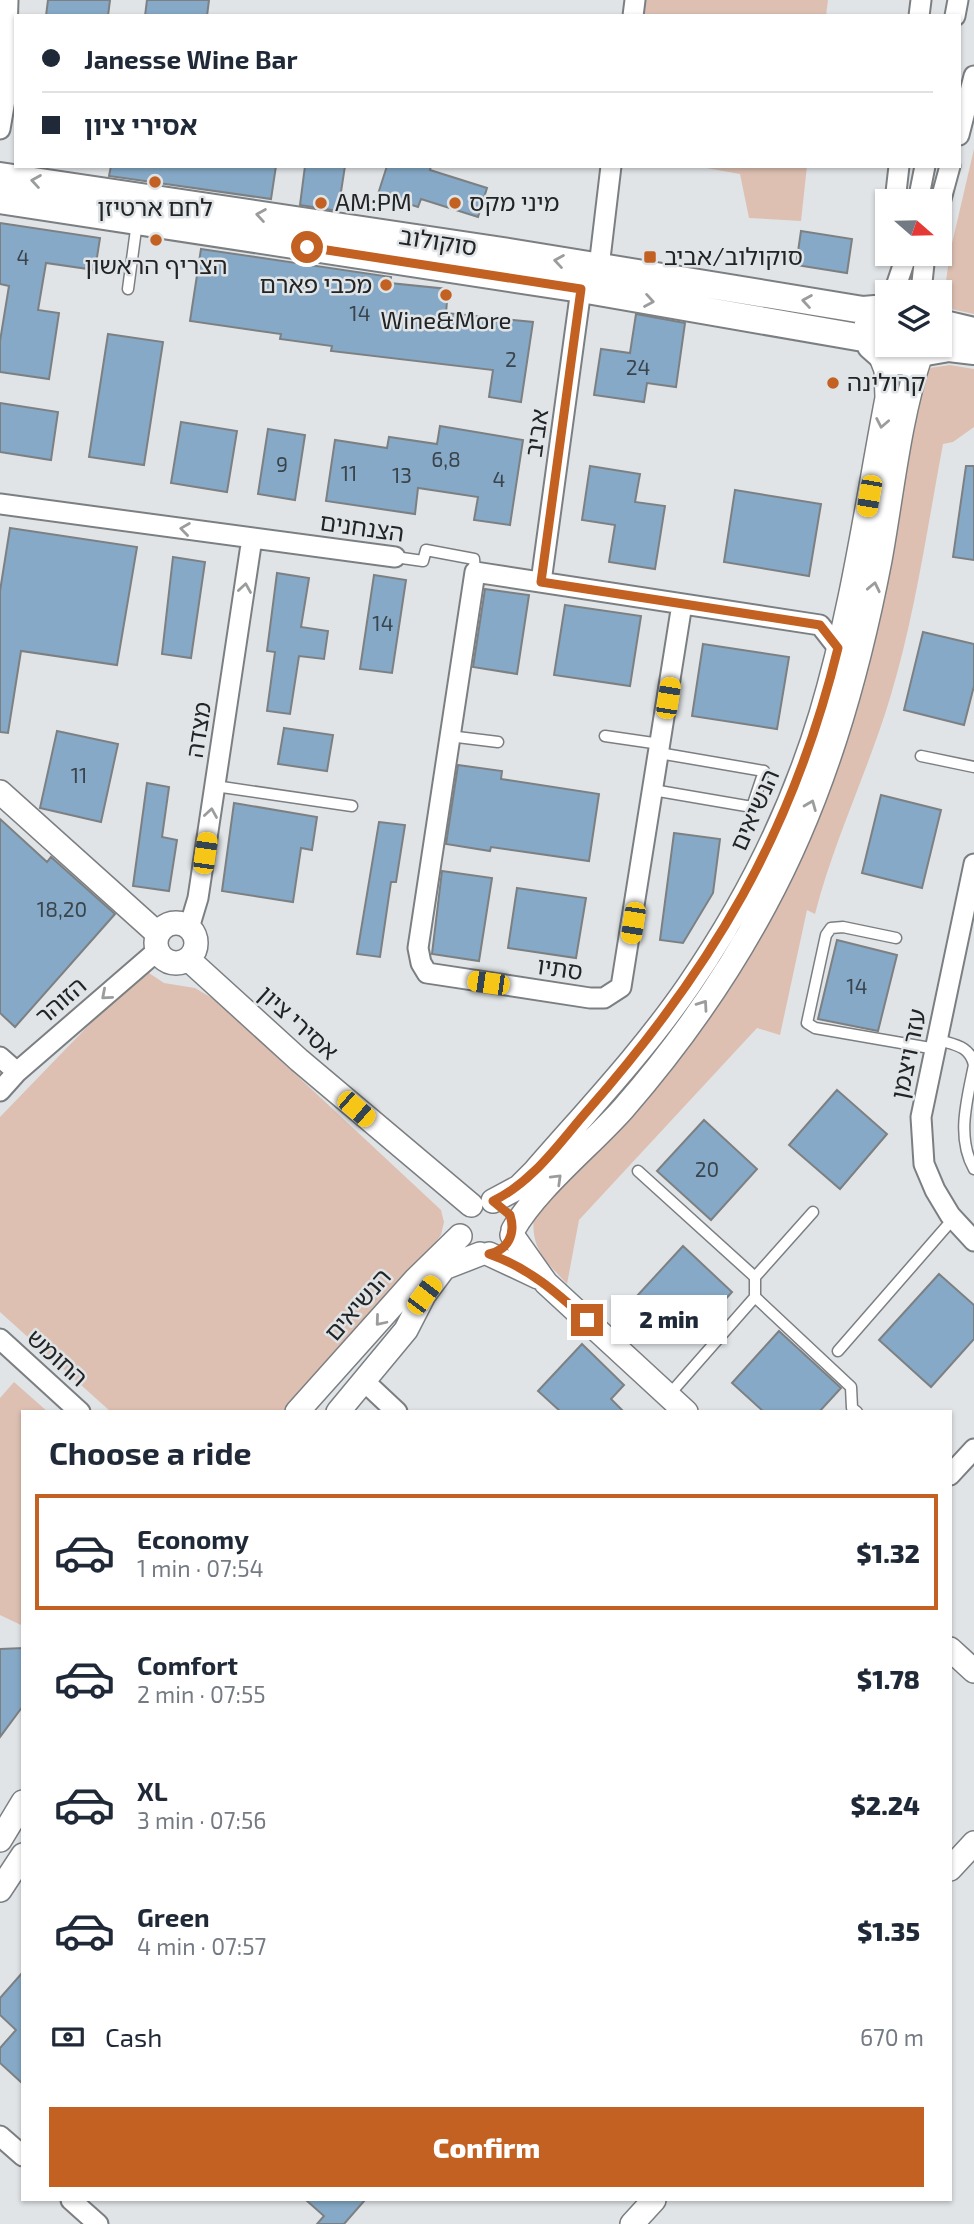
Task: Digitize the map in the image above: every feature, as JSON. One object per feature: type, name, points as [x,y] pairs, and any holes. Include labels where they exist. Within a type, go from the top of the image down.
[{"type":"main road","name":"סוקולוב","points":[[0,176],[863,310],[875,305]]},
{"type":"main road","name":"סוקולוב","points":[[0,200],[581,289],[875,348]]},
{"type":"main road","points":[[875,314],[868,323],[875,348]]},
{"type":"main road","points":[[952,326],[974,331]]},
{"type":"main road","points":[[952,348],[974,351]]},
{"type":"main road","name":"סוקולוב","points":[[888,357],[897,363],[911,357]]},
{"type":"street","points":[[0,129],[5,100],[8,0]]},
{"type":"street","points":[[961,127],[974,76]]},
{"type":"street","points":[[599,267],[611,168]]},
{"type":"street","points":[[896,189],[899,168]]},
{"type":"street","points":[[920,189],[925,168]]},
{"type":"street","points":[[944,189],[949,168]]},
{"type":"street","name":"אביב","points":[[541,582],[581,289]]},
{"type":"street","name":"הנשיאים","points":[[482,1203],[519,1187],[632,1059],[683,994],[744,896],[787,805],[821,715],[847,606],[887,398],[886,370],[880,357]]},
{"type":"street","name":"הנשיאים","points":[[512,1232],[527,1209],[623,1108],[679,1038],[740,950],[785,866],[823,775],[852,681],[924,357]]},
{"type":"street","name":"הצנחנים","points":[[0,504],[395,557]]},
{"type":"street","name":"מצדה","points":[[188,928],[198,898],[252,538]]},
{"type":"street","name":"הצנחנים","points":[[475,572],[820,625]]},
{"type":"street","name":"סתיו","points":[[475,572],[418,948],[421,963],[427,973],[439,977],[590,998],[614,994],[621,987],[682,604]]},
{"type":"street","points":[[838,648],[820,625],[842,613],[847,606]]},
{"type":"street","points":[[0,792],[157,943],[161,957],[174,963],[188,959],[195,947],[188,928],[168,925],[157,943]]},
{"type":"street","name":"עזר ויצמן","points":[[974,864],[938,1045],[924,1095],[921,1140],[924,1164],[934,1190],[953,1219],[974,1241]]},
{"type":"street","name":"הזוהר","points":[[0,1091],[17,1072],[157,943]]},
{"type":"street","name":"אסירי ציון","points":[[188,959],[299,1060],[482,1203]]},
{"type":"street","points":[[0,1057],[17,1072]]},
{"type":"street","points":[[546,1283],[512,1232],[510,1215],[482,1203],[460,1219],[460,1236],[464,1244],[517,1265],[546,1283],[684,1410]]},
{"type":"street","points":[[484,1254],[503,1248],[512,1232]]},
{"type":"street","name":"הנשיאים","points":[[299,1410],[416,1279],[460,1236]]},
{"type":"street","name":"הנשיאים","points":[[340,1410],[406,1330],[424,1295],[444,1268],[484,1254]]},
{"type":"street","name":"החומש","points":[[0,1339],[78,1410]]},
{"type":"street","points":[[365,1382],[395,1410]]},
{"type":"street","points":[[952,1473],[974,1449]]},
{"type":"street","points":[[952,1651],[974,1671]]},
{"type":"street","points":[[0,1840],[21,1805]]},
{"type":"street","points":[[952,1868],[974,1843]]},
{"type":"street","points":[[0,1889],[21,1858]]},
{"type":"street","points":[[0,2136],[21,2154]]},
{"type":"street","points":[[72,2201],[98,2224]]},
{"type":"street","points":[[632,2224],[653,2201]]},
{"type":"lane","points":[[128,289],[137,222]]},
{"type":"lane","name":"הצנחנים","points":[[395,557],[423,561],[426,550],[474,559],[475,572]]},
{"type":"lane","points":[[449,736],[498,742]]},
{"type":"lane","points":[[605,736],[764,771],[752,807],[653,790]]},
{"type":"lane","points":[[921,756],[974,767]]},
{"type":"lane","points":[[215,786],[352,806]]},
{"type":"lane","points":[[896,938],[843,927],[831,928],[827,935],[807,1023],[815,1028],[964,1048],[974,1065],[963,1126],[964,1142],[974,1169]]},
{"type":"lane","points":[[638,1171],[754,1277],[755,1297],[851,1387],[853,1410]]},
{"type":"lane","points":[[754,1277],[813,1212]]},
{"type":"lane","points":[[838,1351],[953,1219]]},
{"type":"lane","points":[[668,1396],[755,1297]]},
{"type":"shaded area","points":[[645,0],[828,0],[826,14],[643,14]]},
{"type":"shaded area","points":[[974,149],[974,314],[952,309],[952,280],[946,280],[948,266],[952,266],[952,243]]},
{"type":"shaded area","points":[[706,168],[807,168],[801,221],[749,218],[740,174]]},
{"type":"shaded area","points":[[950,365],[974,369],[974,427],[953,442],[943,444],[920,572],[899,667],[815,914],[807,910],[780,1035],[757,1028],[579,1220],[567,1284],[546,1261],[537,1246],[533,1227],[534,1215],[746,948],[878,603],[924,380],[929,368]]},
{"type":"shaded area","points":[[143,969],[164,983],[195,988],[217,1001],[441,1210],[444,1222],[441,1235],[414,1270],[284,1410],[109,1410],[0,1312],[0,1117]]},
{"type":"shaded area","points":[[14,1382],[46,1410],[21,1410],[21,1625],[0,1615],[0,1398]]},
{"type":"building","points":[[48,0],[110,0],[108,14],[46,14]]},
{"type":"building","points":[[147,0],[209,0],[207,14],[145,14]]},
{"type":"building","points":[[111,168],[276,168],[271,199],[109,176]]},
{"type":"building","points":[[305,168],[345,168],[338,211],[300,205]]},
{"type":"building","points":[[386,168],[430,168],[487,188],[478,217],[421,199],[418,207],[378,194]]},
{"type":"building","points":[[0,223],[100,238],[95,270],[46,263],[38,310],[59,313],[49,379],[0,372],[0,341],[9,286],[0,284]]},
{"type":"building","points":[[801,231],[852,239],[847,273],[796,265]]},
{"type":"building","points":[[201,249],[391,277],[390,283],[448,289],[446,313],[533,322],[521,402],[489,397],[493,370],[331,351],[332,346],[280,339],[281,334],[190,321]]},
{"type":"building","points":[[636,314],[685,323],[676,387],[647,383],[644,402],[594,395],[601,349],[630,353]]},
{"type":"building","points":[[108,334],[163,342],[144,465],[89,457]]},
{"type":"building","points":[[0,403],[58,412],[51,460],[0,452]]},
{"type":"building","points":[[181,422],[237,431],[227,492],[171,483]]},
{"type":"building","points":[[440,426],[523,440],[510,525],[474,520],[478,497],[418,488],[415,514],[326,501],[335,440],[387,448],[389,437],[437,444]]},
{"type":"building","points":[[268,429],[305,435],[295,500],[258,494]]},
{"type":"building","points":[[590,466],[640,474],[635,502],[665,506],[655,569],[609,562],[615,525],[582,520]]},
{"type":"building","points":[[966,466],[974,466],[974,560],[953,557]]},
{"type":"building","points":[[735,490],[821,504],[809,576],[724,562]]},
{"type":"building","points":[[10,528],[137,547],[117,665],[21,651],[8,733],[0,732],[0,591]]},
{"type":"building","points":[[173,557],[205,562],[191,658],[162,654]]},
{"type":"building","points":[[277,573],[309,578],[301,627],[328,631],[324,659],[299,656],[290,714],[267,711],[275,652],[267,651]]},
{"type":"building","points":[[374,575],[406,580],[392,673],[360,669]]},
{"type":"building","points":[[485,589],[529,595],[517,674],[473,667]]},
{"type":"building","points":[[565,605],[641,616],[630,686],[554,675]]},
{"type":"building","points":[[923,632],[974,644],[974,686],[964,725],[904,710]]},
{"type":"building","points":[[703,644],[789,657],[777,729],[692,716]]},
{"type":"building","points":[[284,728],[333,735],[327,771],[278,764]]},
{"type":"building","points":[[57,731],[118,744],[101,822],[40,808]]},
{"type":"building","points":[[458,765],[502,771],[501,779],[599,794],[589,861],[491,847],[490,851],[446,844]]},
{"type":"building","points":[[147,783],[169,787],[162,837],[177,840],[169,891],[133,886]]},
{"type":"building","points":[[881,795],[941,810],[922,888],[862,873]]},
{"type":"building","points":[[234,803],[317,817],[312,850],[301,848],[293,902],[222,891]]},
{"type":"building","points":[[0,819],[47,862],[51,857],[115,914],[15,1027],[0,1013]]},
{"type":"building","points":[[379,822],[405,825],[396,882],[391,882],[380,957],[357,954]]},
{"type":"building","points":[[674,833],[720,839],[713,893],[683,943],[660,940]]},
{"type":"building","points":[[442,871],[492,878],[479,961],[432,954]]},
{"type":"building","points":[[517,888],[586,898],[576,958],[508,948]]},
{"type":"building","points":[[837,940],[897,955],[878,1031],[818,1019]]},
{"type":"building","points":[[837,1090],[887,1134],[840,1189],[789,1145]]},
{"type":"building","points":[[704,1120],[757,1169],[711,1220],[657,1171]]},
{"type":"building","points":[[683,1246],[732,1292],[687,1342],[637,1296]]},
{"type":"building","points":[[939,1274],[974,1305],[974,1339],[931,1387],[879,1340]]},
{"type":"building","points":[[779,1331],[841,1388],[821,1410],[762,1410],[732,1383]]},
{"type":"building","points":[[582,1344],[624,1385],[611,1399],[622,1410],[559,1410],[538,1391]]},
{"type":"building","points":[[21,1648],[21,1709],[0,1737],[0,1649]]},
{"type":"building","points":[[21,1974],[21,2082],[0,2063],[0,2048],[16,2030],[0,2015],[0,1998]]},
{"type":"building","points":[[307,2201],[364,2201],[344,2224],[317,2224],[324,2216]]},
{"type":"place","name":"לחם ארטיזן","points":[[155,182]]},
{"type":"place","name":"AM:PM","points":[[321,203]]},
{"type":"place","name":"מיני מקס","points":[[455,203]]},
{"type":"place","name":"הצריף הראשון","points":[[156,240]]},
{"type":"place","name":"סוקולוב/אביב","points":[[650,257]]},
{"type":"place","name":"מכבי פארם","points":[[386,285]]},
{"type":"place","name":"Wine&More","points":[[446,295]]},
{"type":"place","name":"קרולינה","points":[[833,383]]},
{"type":"route","points":[[307,247],[581,289],[541,582],[820,625],[838,648],[821,715],[787,805],[766,853],[719,938],[661,1025],[632,1059],[534,1172],[519,1187],[493,1201],[506,1209],[513,1230],[503,1248],[489,1254],[517,1265],[546,1283],[587,1320]]}]
